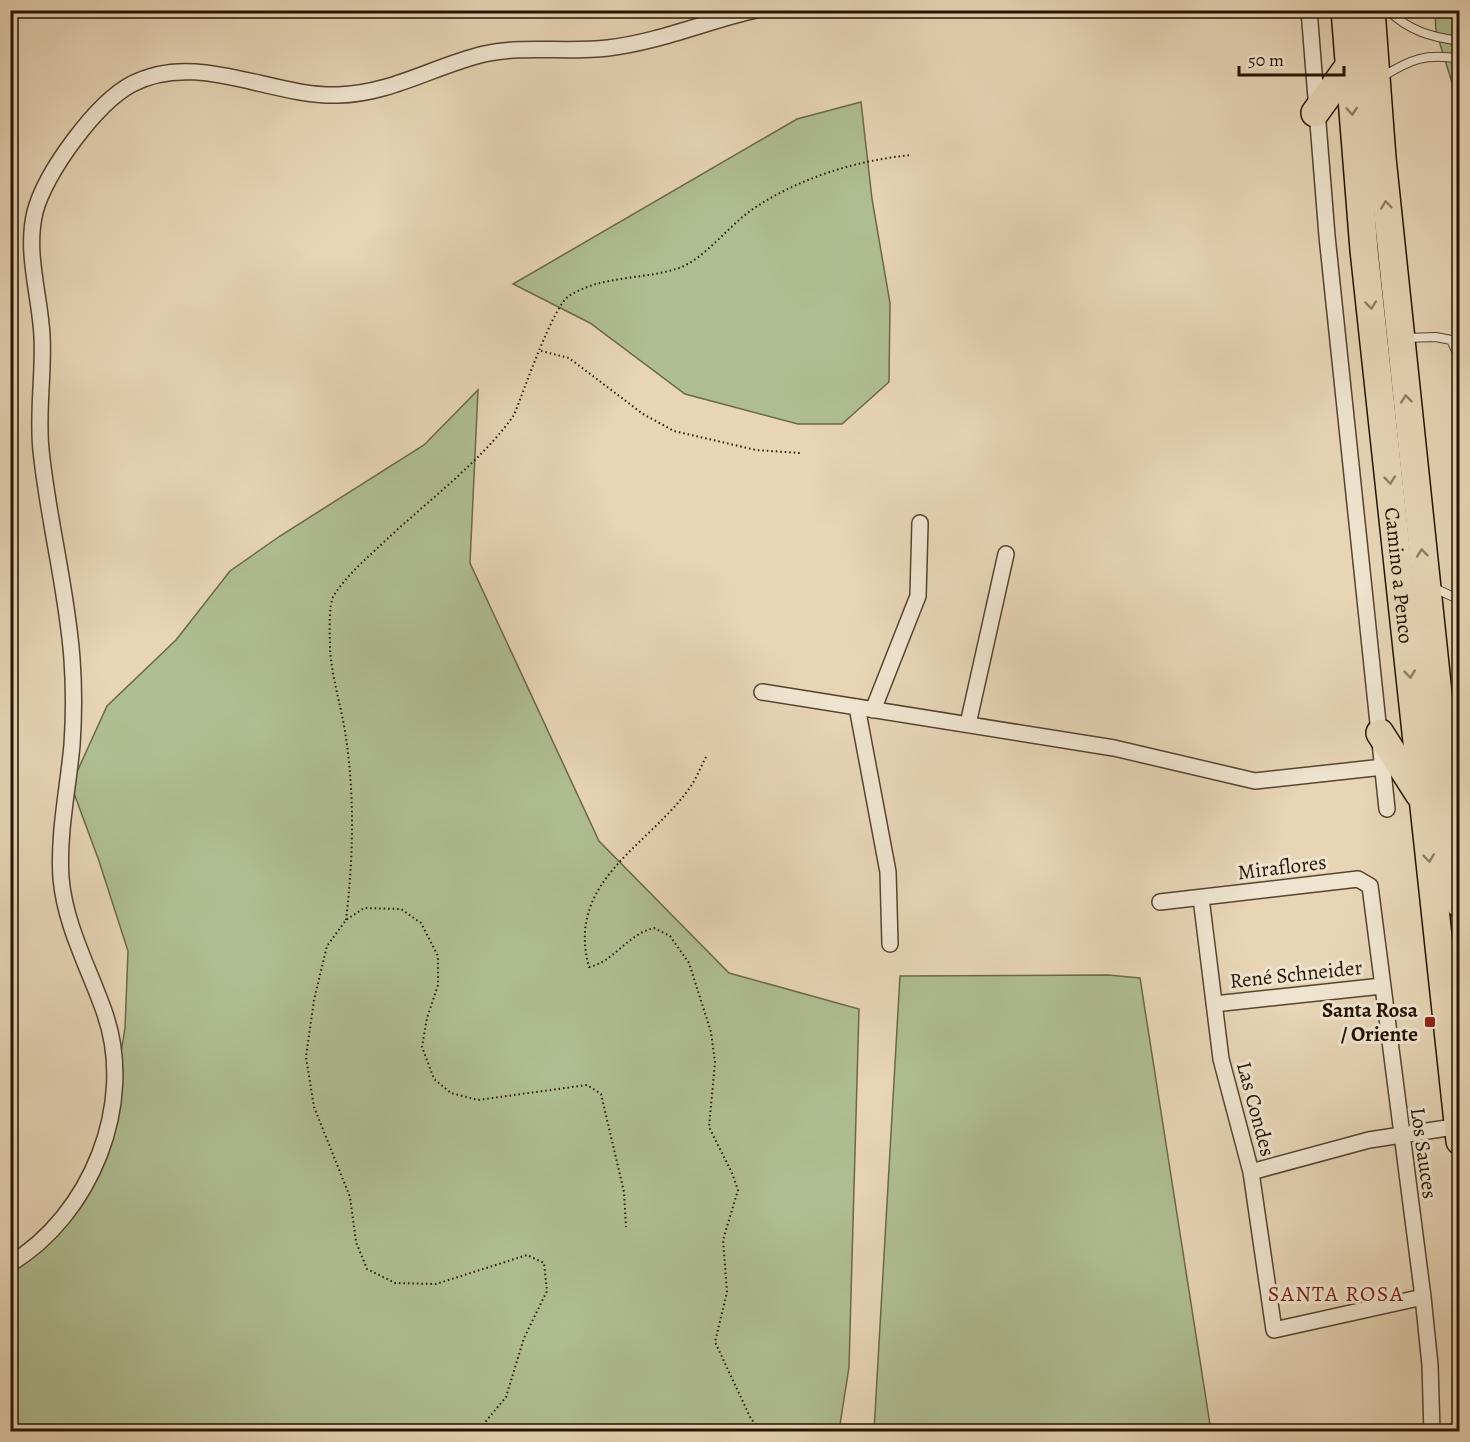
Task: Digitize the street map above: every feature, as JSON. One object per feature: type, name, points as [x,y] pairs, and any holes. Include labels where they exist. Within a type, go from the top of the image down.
[{"type":"highway","name":"Camino a Penco","points":[[1345,10],[1364,250],[1460,904]]},
{"type":"highway","name":"Camino a Penco","points":[[1371,10],[1400,338],[1425,583],[1448,753],[1444,795],[1459,1131]]},
{"type":"highway","points":[[1315,113],[1349,66]]},
{"type":"highway","points":[[1380,732],[1444,795]]},
{"type":"street","points":[[10,1264],[46,1236],[79,1194],[105,1139],[113,1108],[117,1076],[111,1035],[67,911],[61,874],[73,687],[62,577],[42,456],[42,333],[32,248],[35,212],[50,180],[72,143],[100,109],[132,84],[159,74],[190,71],[307,94],[358,94],[381,90],[486,54],[526,48],[568,51],[611,48],[658,38],[720,18],[756,10]]},
{"type":"street","points":[[1309,10],[1315,113],[1387,809]]},
{"type":"street","points":[[873,710],[918,596],[920,523]]},
{"type":"street","points":[[968,724],[1006,554]]},
{"type":"street","points":[[762,692],[1154,756],[1255,781],[1383,767]]},
{"type":"street","points":[[856,707],[888,872],[890,944]]},
{"type":"street","name":"Miraflores","points":[[1160,902],[1358,879],[1367,882]]},
{"type":"street","name":"Los Sauces","points":[[1367,882],[1372,891],[1400,1134],[1423,1297],[1430,1365],[1432,1431]]},
{"type":"street","name":"Las Condes","points":[[1201,898],[1221,1059],[1251,1172],[1274,1330],[1423,1297]]},
{"type":"street","name":"René Schneider","points":[[1214,1004],[1382,986]]},
{"type":"street","points":[[1251,1172],[1400,1134],[1459,1131]]},
{"type":"lane","points":[[1388,10],[1402,24],[1417,32],[1460,42]]},
{"type":"lane","points":[[1376,81],[1402,64],[1418,58],[1436,55],[1460,58]]},
{"type":"lane","points":[[1400,338],[1437,337],[1450,340],[1457,353],[1460,372]]},
{"type":"lane","points":[[1425,583],[1458,599],[1460,604]]},
{"type":"path","points":[[346,920],[352,846],[352,789],[346,736],[332,673],[330,637],[332,598],[354,570],[482,452],[508,424],[541,351],[555,312],[568,296],[602,283],[680,268],[708,248],[750,211],[823,173],[891,157],[912,156]]},
{"type":"path","points":[[541,351],[569,358],[643,414],[674,431],[756,450],[800,453]]},
{"type":"path","points":[[706,757],[691,786],[626,853],[597,889],[588,914],[583,947],[589,967],[598,965],[638,932],[654,928],[670,936],[689,963],[711,1032],[715,1062],[709,1126],[738,1190],[723,1240],[727,1292],[715,1342],[751,1419],[763,1431]]},
{"type":"path","points":[[477,1431],[506,1397],[524,1338],[547,1291],[544,1263],[527,1255],[436,1284],[395,1283],[367,1269],[356,1242],[350,1197],[314,1107],[306,1057],[327,946],[346,920],[364,908],[400,909],[421,923],[438,956],[438,986],[427,1018],[422,1047],[434,1079],[451,1094],[478,1101],[587,1084],[601,1094],[624,1192],[626,1227]]},
{"type":"green space","points":[[1435,11],[1459,11],[1459,105],[1436,31]]},
{"type":"green space","points":[[861,102],[872,199],[890,303],[889,382],[842,424],[798,424],[685,394],[590,323],[513,284],[797,119]]},
{"type":"green space","points":[[478,390],[470,563],[599,841],[729,973],[859,1009],[849,1367],[839,1431],[11,1432],[11,1260],[45,1237],[93,1164],[112,1108],[125,1028],[128,951],[99,861],[71,785],[107,706],[176,640],[230,571],[280,536],[424,445]]},
{"type":"green space","points":[[1108,975],[1140,978],[1211,1431],[874,1431],[900,976]]},
{"type":"place","name":"Santa Rosa / Oriente","points":[[1430,1022]]},
{"type":"district","name":"SANTA ROSA","points":[[1336,1293]]}]
